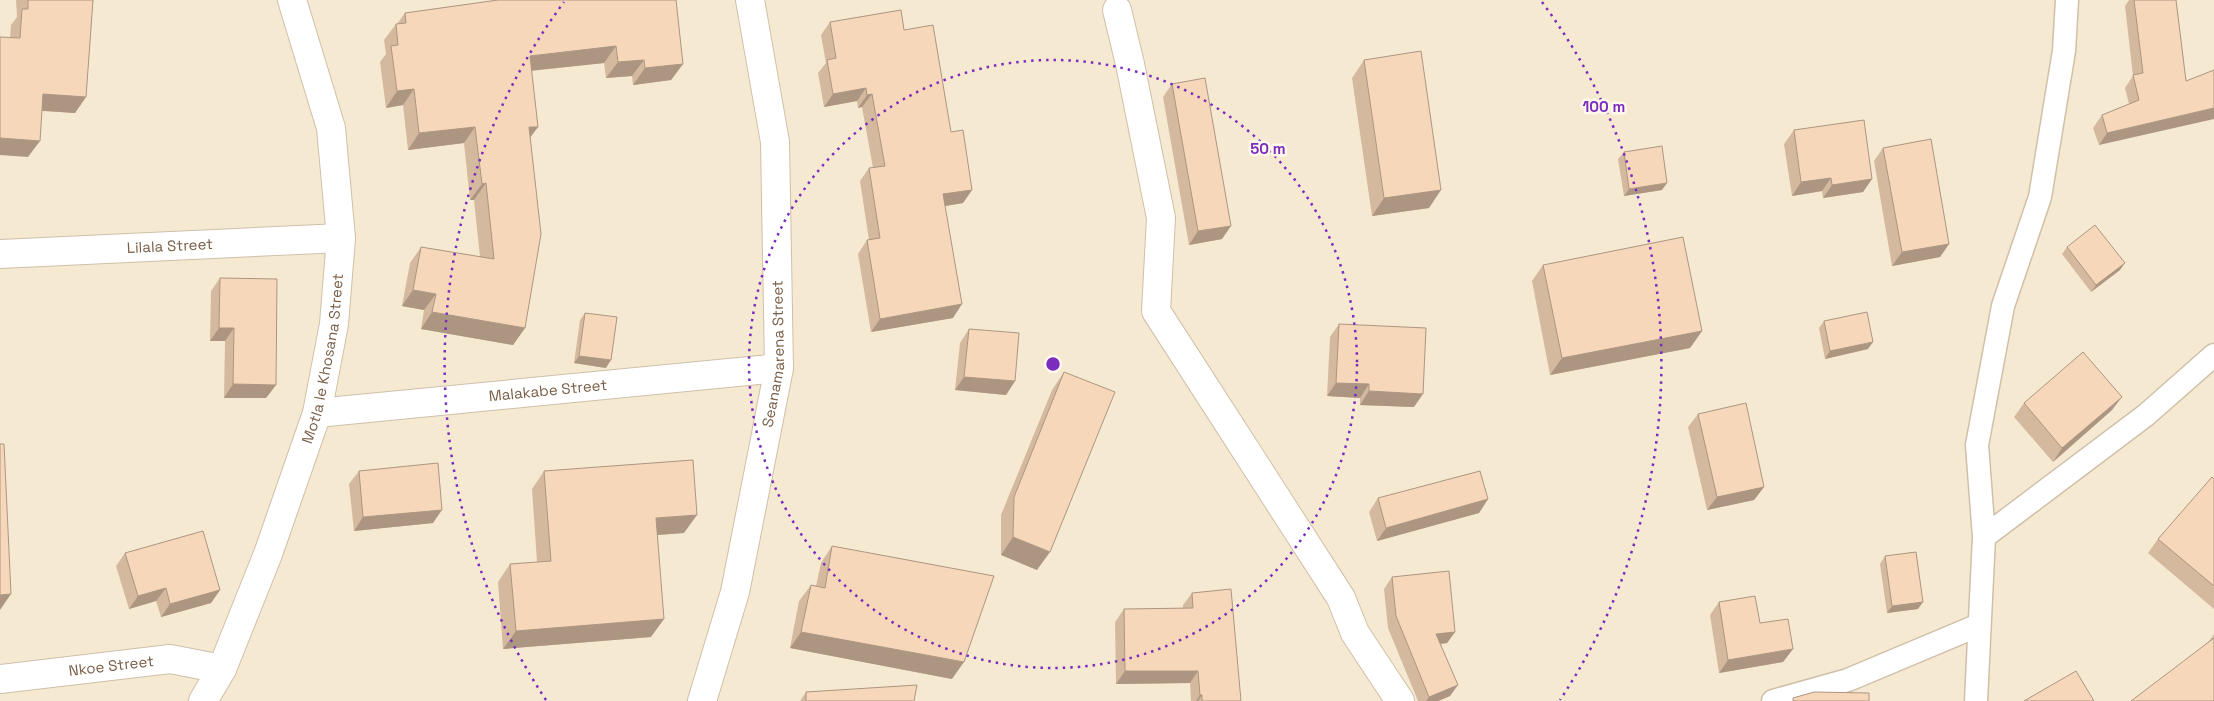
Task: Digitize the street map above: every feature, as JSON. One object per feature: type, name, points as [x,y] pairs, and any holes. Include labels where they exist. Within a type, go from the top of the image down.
[{"type":"street","name":"Motla le Khosana Street","points":[[203,701],[222,669],[268,554],[318,413],[334,324],[341,238],[331,128],[292,0]]},
{"type":"street","name":"Seanamarena Street","points":[[702,701],[735,592],[779,368],[775,142],[750,0]]},
{"type":"street","points":[[1117,10],[1130,64],[1161,218],[1156,311],[1341,598],[1355,633],[1400,701]]},
{"type":"street","name":"Lilala Street","points":[[0,254],[341,238]]},
{"type":"street","name":"Malakabe Street","points":[[318,413],[779,368]]},
{"type":"street","name":"Nkoe Street","points":[[0,679],[170,659],[222,669]]},
{"type":"lane","points":[[1976,701],[1980,659],[1978,625],[1984,537],[1977,445],[2003,306],[2040,196],[2064,51],[2067,0]]},
{"type":"lane","points":[[1984,537],[2146,415],[2214,355]]},
{"type":"lane","points":[[1773,701],[1848,680],[1978,625]]},
{"type":"shaded area","points":[[0,0],[2214,0],[2214,701],[0,701]]},
{"type":"building","points":[[28,0],[93,0],[86,97],[43,94],[40,141],[0,138],[0,37],[20,38],[22,9],[28,9]]},
{"type":"building","points":[[498,0],[676,0],[683,64],[645,68],[644,60],[618,62],[616,46],[530,56],[538,127],[529,127],[541,234],[525,328],[432,312],[436,294],[413,290],[421,247],[494,259],[486,183],[482,184],[475,127],[419,133],[414,89],[397,91],[391,46],[398,45],[396,24],[406,23],[405,13]]},
{"type":"building","points":[[2134,0],[2176,0],[2186,81],[2214,70],[2214,108],[2107,133],[2102,115],[2139,100],[2133,75],[2143,73]]},
{"type":"building","points":[[901,10],[904,30],[933,25],[951,132],[963,130],[972,190],[943,194],[962,304],[880,319],[867,240],[880,238],[869,168],[885,166],[872,94],[867,95],[866,88],[833,94],[827,60],[836,58],[830,22]]},
{"type":"building","points":[[1421,51],[1441,190],[1384,198],[1364,60]]},
{"type":"building","points":[[1205,78],[1231,226],[1198,231],[1172,84]]},
{"type":"building","points":[[1864,120],[1872,179],[1832,185],[1831,178],[1801,182],[1794,130]]},
{"type":"building","points":[[1931,139],[1949,244],[1902,252],[1883,148]]},
{"type":"building","points":[[1662,146],[1667,183],[1629,189],[1624,152]]},
{"type":"building","points":[[2095,225],[2125,263],[2096,285],[2067,247]]},
{"type":"building","points":[[1683,237],[1702,331],[1562,358],[1543,265]]},
{"type":"building","points":[[220,278],[277,279],[276,385],[233,384],[234,328],[219,328]]},
{"type":"building","points":[[1867,312],[1873,342],[1830,351],[1824,321]]},
{"type":"building","points":[[585,313],[617,317],[611,360],[579,356]]},
{"type":"building","points":[[1339,324],[1426,328],[1423,394],[1369,391],[1369,384],[1336,383]]},
{"type":"building","points":[[969,329],[1019,333],[1015,381],[964,377]]},
{"type":"building","points":[[2083,352],[2122,397],[2062,448],[2024,403]]},
{"type":"building","points":[[1064,372],[1115,392],[1050,552],[1013,537],[1014,497]]},
{"type":"building","points":[[1746,403],[1764,487],[1717,497],[1698,414]]},
{"type":"building","points":[[0,444],[4,444],[11,594],[0,595]]},
{"type":"building","points":[[693,460],[697,515],[656,518],[664,619],[516,631],[510,564],[551,561],[544,471]]},
{"type":"building","points":[[438,463],[442,510],[363,517],[359,471]]},
{"type":"building","points":[[1480,471],[1488,499],[1386,528],[1378,498]]},
{"type":"building","points":[[2212,477],[2214,479],[2214,586],[2158,539]]},
{"type":"building","points":[[203,531],[220,590],[170,604],[166,588],[138,596],[125,553]]},
{"type":"building","points":[[832,546],[994,576],[964,662],[801,632],[811,585],[825,588]]},
{"type":"building","points":[[1916,552],[1923,602],[1892,606],[1885,556]]},
{"type":"building","points":[[1449,571],[1455,632],[1436,634],[1458,685],[1429,697],[1396,616],[1392,577]]},
{"type":"building","points":[[1231,589],[1241,701],[1202,701],[1198,671],[1125,671],[1124,609],[1193,608],[1192,593]]},
{"type":"building","points":[[1755,596],[1760,623],[1788,619],[1793,649],[1728,660],[1719,602]]},
{"type":"building","points":[[2214,638],[2214,701],[2131,701]]},
{"type":"building","points":[[2076,671],[2094,701],[2024,701]]},
{"type":"building","points":[[917,685],[914,701],[806,701],[806,692]]},
{"type":"building","points":[[1814,692],[1869,693],[1869,701],[1793,701],[1793,698]]}]
